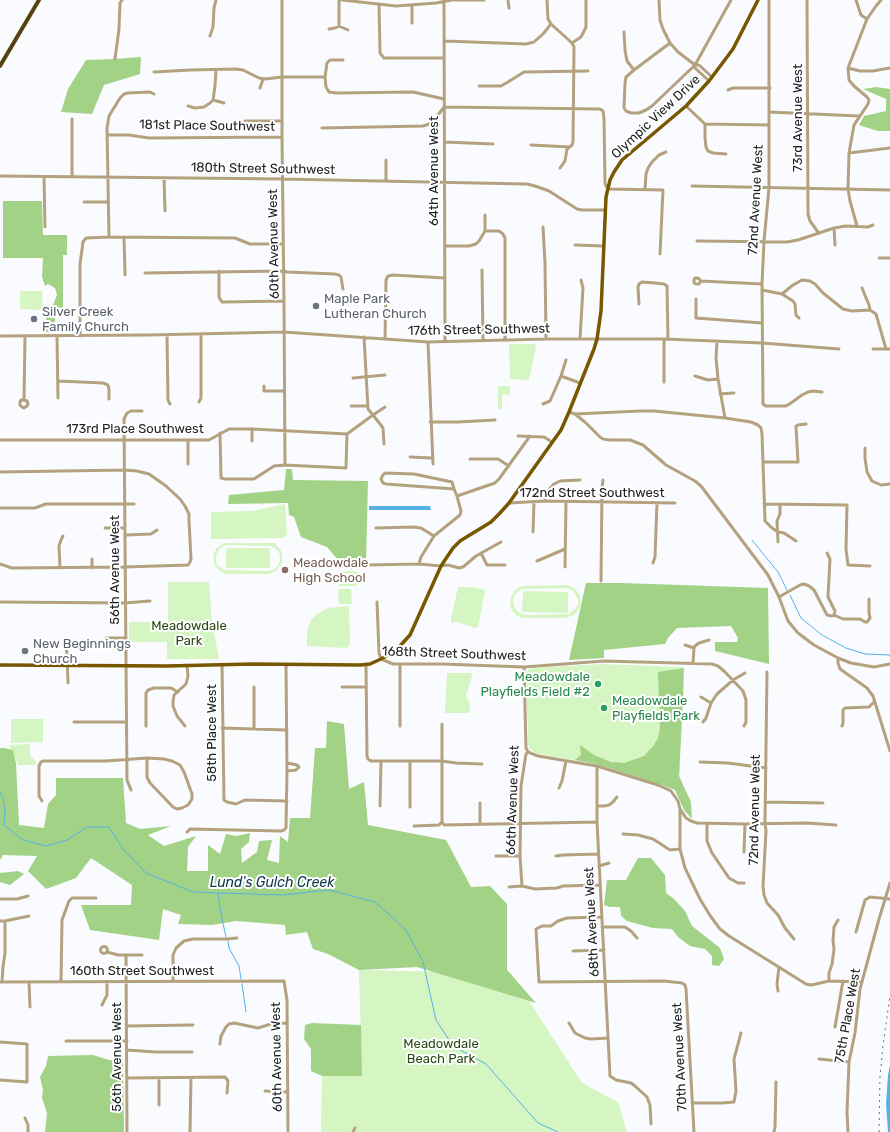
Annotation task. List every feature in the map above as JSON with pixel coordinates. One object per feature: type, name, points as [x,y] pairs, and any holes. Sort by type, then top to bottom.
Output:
[{"type":"highway","points":[[0,66],[39,0]]},
{"type":"main road","name":"Olympic View Drive","points":[[597,338],[601,311],[606,197],[610,180],[622,160],[686,106],[709,81],[733,49],[758,0]]},
{"type":"main road","points":[[382,659],[399,647],[410,634],[441,566],[453,548],[460,541],[491,522],[500,513],[561,430],[594,349],[597,338]]},
{"type":"main road","name":"168th Street Southwest","points":[[0,665],[366,665],[382,659]]},
{"type":"street","points":[[115,60],[120,29],[120,4],[122,0]]},
{"type":"street","points":[[210,36],[213,27],[216,0]]},
{"type":"street","name":"60th Avenue West","points":[[282,0],[285,465]]},
{"type":"street","points":[[339,0],[339,26]]},
{"type":"street","points":[[342,0],[396,6],[412,6],[444,1],[484,0]]},
{"type":"street","points":[[508,0],[509,8]]},
{"type":"street","points":[[547,0],[548,19],[551,24],[572,42],[574,47],[573,142],[567,149],[565,161],[560,168]]},
{"type":"street","points":[[572,42],[581,37],[586,28],[586,0]]},
{"type":"street","points":[[659,0],[660,20],[670,43],[678,52],[695,65],[699,65],[712,77]]},
{"type":"street","points":[[670,43],[626,77],[624,108],[626,111],[631,113],[639,113],[646,110],[695,65],[731,0]]},
{"type":"street","name":"72nd Avenue West","points":[[769,0],[769,188],[762,284],[762,400],[763,404],[766,406],[786,406],[808,392],[822,392]]},
{"type":"street","name":"73rd Avenue West","points":[[807,0],[808,214],[818,232]]},
{"type":"street","points":[[856,0],[862,15],[867,19]]},
{"type":"street","points":[[857,226],[848,189],[849,153],[854,125],[868,104],[869,100],[868,97],[849,80],[848,68],[867,19],[881,0]]},
{"type":"street","name":"64th Avenue West","points":[[444,1],[445,342]]},
{"type":"street","points":[[379,4],[380,53],[384,58],[444,58]]},
{"type":"street","points":[[412,6],[412,23]]},
{"type":"street","points":[[444,41],[526,44],[534,42],[551,24]]},
{"type":"street","points":[[328,29],[339,26],[348,30]]},
{"type":"street","points":[[624,32],[624,50],[627,61],[634,70]]},
{"type":"street","points":[[343,60],[330,60],[327,63],[325,77],[326,87],[329,92],[413,92],[444,99]]},
{"type":"street","points":[[695,65],[695,68],[709,81]]},
{"type":"street","points":[[848,68],[860,71],[873,71],[890,68]]},
{"type":"street","points":[[154,72],[240,69],[263,79],[282,77],[325,77]]},
{"type":"street","points":[[188,106],[195,108],[204,107],[213,100],[216,70]]},
{"type":"street","points":[[479,86],[501,86],[524,72],[574,70],[588,71]]},
{"type":"street","points":[[260,88],[263,79]]},
{"type":"street","points":[[728,90],[733,88],[770,88]]},
{"type":"street","points":[[109,237],[107,124],[109,116],[122,95],[128,93],[150,92],[154,94]]},
{"type":"street","points":[[213,100],[224,103]]},
{"type":"street","points":[[686,106],[705,124],[769,125]]},
{"type":"street","points":[[322,128],[423,126],[432,123],[444,107],[600,109],[603,111],[605,184],[608,189],[663,190],[660,254]]},
{"type":"street","points":[[769,112],[859,116]]},
{"type":"street","points":[[72,119],[72,177]]},
{"type":"street","points":[[245,122],[282,121]]},
{"type":"street","points":[[705,124],[706,147],[708,150],[717,154],[726,154]]},
{"type":"street","name":"181st Place Southwest","points":[[107,135],[129,135],[149,138],[282,137]]},
{"type":"street","points":[[445,142],[493,144]]},
{"type":"street","points":[[531,145],[570,147]]},
{"type":"street","points":[[849,153],[890,148]]},
{"type":"street","points":[[645,189],[648,168],[659,155],[666,152]]},
{"type":"street","points":[[386,160],[386,181]]},
{"type":"street","name":"180th Street Southwest","points":[[0,176],[283,179],[526,184],[549,191],[577,209],[605,210]]},
{"type":"street","points":[[44,177],[45,227]]},
{"type":"street","points":[[164,178],[165,211]]},
{"type":"street","points":[[692,186],[890,190]]},
{"type":"street","points":[[84,202],[108,202]]},
{"type":"street","points":[[444,246],[469,246],[476,244],[485,231],[485,215]]},
{"type":"street","points":[[697,241],[787,242],[798,240],[818,232],[834,228],[873,225]]},
{"type":"street","points":[[543,227],[546,338]]},
{"type":"street","points":[[834,228],[835,245]]},
{"type":"street","points":[[485,231],[499,231],[505,238],[505,340]]},
{"type":"street","points":[[124,237],[125,275]]},
{"type":"street","points":[[80,336],[80,262],[84,240],[86,238],[235,238],[250,244],[283,244]]},
{"type":"street","points":[[575,245],[603,246]]},
{"type":"street","points":[[879,258],[890,258]]},
{"type":"street","points":[[482,270],[483,341]]},
{"type":"street","points":[[219,271],[219,297],[221,301],[284,301]]},
{"type":"street","points":[[145,273],[284,271],[337,274],[341,279],[343,289]]},
{"type":"street","points":[[385,340],[386,280],[388,276],[445,278]]},
{"type":"street","points":[[580,338],[583,288],[581,280]]},
{"type":"street","points":[[782,294],[802,280],[810,281],[843,309],[852,311],[870,310],[876,314],[888,349],[873,349]]},
{"type":"street","points":[[701,281],[762,284]]},
{"type":"street","points":[[639,304],[638,287],[642,282],[664,284],[666,286],[668,339]]},
{"type":"street","points":[[862,288],[870,310]]},
{"type":"street","points":[[762,290],[782,294],[793,301],[795,304],[796,315],[799,318]]},
{"type":"street","points":[[696,299],[696,318],[762,323]]},
{"type":"street","name":"176th Street Southwest","points":[[0,336],[167,335],[284,332],[428,342],[546,338],[668,339],[762,343],[839,349]]},
{"type":"street","points":[[199,402],[202,398],[201,334]]},
{"type":"street","points":[[167,335],[168,400],[170,404]]},
{"type":"street","points":[[24,400],[25,336]]},
{"type":"street","points":[[57,336],[58,398]]},
{"type":"street","points":[[364,338],[367,377],[367,406],[369,411],[383,428],[384,444]]},
{"type":"street","points":[[664,339],[664,382]]},
{"type":"street","points":[[717,341],[716,358],[718,380],[725,418]]},
{"type":"street","points":[[428,342],[430,422],[433,464]]},
{"type":"street","points":[[543,404],[550,401],[566,360]]},
{"type":"street","points":[[353,378],[385,375]]},
{"type":"street","points":[[561,376],[580,383]]},
{"type":"street","points":[[695,376],[708,380],[718,380]]},
{"type":"street","points":[[58,381],[108,384],[109,399]]},
{"type":"street","points":[[264,386],[264,391],[284,391]]},
{"type":"street","points":[[720,394],[734,393]]},
{"type":"street","points":[[351,406],[367,406]]},
{"type":"street","points":[[220,433],[221,478],[224,479],[254,479],[262,476],[274,466],[285,465],[346,468],[347,434],[385,408]]},
{"type":"street","name":"56th Avenue West","points":[[131,790],[126,780],[126,535],[124,419],[127,413],[131,411],[142,411]]},
{"type":"street","points":[[575,414],[640,411],[680,413],[725,418],[751,422],[758,425],[761,428],[762,434],[765,521],[778,532],[784,533],[796,541]]},
{"type":"street","points":[[569,412],[575,414],[600,437],[610,440],[630,440],[643,445],[666,465],[695,481],[710,497],[768,575],[788,621],[798,633],[814,646],[851,663],[870,666],[890,664]]},
{"type":"street","points":[[430,422],[494,420]]},
{"type":"street","points":[[763,462],[798,462],[796,426],[806,424]]},
{"type":"street","name":"173rd Place Southwest","points":[[0,440],[209,440],[229,429],[347,434]]},
{"type":"street","points":[[252,429],[252,441]]},
{"type":"street","points":[[518,436],[544,437],[552,442]]},
{"type":"street","points":[[457,496],[495,483],[530,436]]},
{"type":"street","points":[[188,440],[188,464]]},
{"type":"street","points":[[865,448],[867,472],[872,481],[881,485],[890,484]]},
{"type":"street","points":[[410,457],[432,458]]},
{"type":"street","points":[[470,459],[498,459],[509,466]]},
{"type":"street","points":[[0,472],[125,470],[144,472],[166,486],[186,506],[189,514],[191,559],[188,565],[125,568],[12,568],[0,564]]},
{"type":"street","points":[[419,564],[421,557],[434,536],[460,515],[457,496],[452,482],[414,474],[385,472],[381,479],[383,483],[386,484],[454,488]]},
{"type":"street","points":[[545,501],[546,493],[554,484],[580,480]]},
{"type":"street","points":[[601,581],[603,480]]},
{"type":"street","name":"172nd Street Southwest","points":[[509,502],[545,501],[675,503]]},
{"type":"street","points":[[533,532],[534,502]]},
{"type":"street","points":[[564,567],[566,502]]},
{"type":"street","points":[[653,563],[655,558],[657,503]]},
{"type":"street","points":[[0,508],[35,508],[46,504],[134,504]]},
{"type":"street","points":[[764,504],[847,505],[846,548],[848,565],[870,566]]},
{"type":"street","points":[[778,542],[777,520],[780,514],[780,504]]},
{"type":"street","points":[[376,528],[413,527],[420,528],[434,536]]},
{"type":"street","points":[[105,528],[125,528]]},
{"type":"street","points":[[126,535],[151,534],[157,530]]},
{"type":"street","points":[[60,568],[59,546],[63,536]]},
{"type":"street","points":[[366,565],[419,564],[441,566],[448,565],[459,568],[464,567],[476,556],[501,542]]},
{"type":"street","points":[[537,561],[565,549]]},
{"type":"street","points":[[481,553],[487,565],[505,565]]},
{"type":"street","points":[[827,553],[830,559],[828,597],[835,611],[834,615]]},
{"type":"street","points":[[92,560],[92,568]]},
{"type":"street","points":[[779,598],[804,584],[814,590],[827,615],[834,615],[843,619],[860,619],[865,622],[867,622],[870,618],[869,599]]},
{"type":"street","points":[[0,602],[150,602]]},
{"type":"street","points":[[377,602],[379,653],[382,659]]},
{"type":"street","points":[[106,638],[126,638]]},
{"type":"street","points":[[66,639],[65,644],[68,665],[68,683]]},
{"type":"street","points":[[693,664],[694,648],[699,643],[709,640]]},
{"type":"street","points":[[684,645],[694,648]]},
{"type":"street","points":[[838,658],[840,669],[867,688],[873,696],[890,751]]},
{"type":"street","name":"168th Street Southwest","points":[[382,659],[393,664],[524,667],[604,661],[712,664],[718,666],[743,690],[746,700],[746,722],[744,726]]},
{"type":"street","points":[[187,832],[190,829],[284,830],[286,828],[286,664]]},
{"type":"street","points":[[400,664],[400,726]]},
{"type":"street","name":"58th Place West","points":[[222,665],[224,800],[236,804],[245,800],[287,801]]},
{"type":"street","points":[[366,665],[366,756],[368,759],[371,761],[442,761],[482,764]]},
{"type":"street","points":[[184,726],[177,716],[173,706],[174,695],[186,684],[188,666]]},
{"type":"street","name":"66th Avenue West","points":[[522,886],[520,823],[522,786],[526,754],[528,752],[526,748],[524,667]]},
{"type":"street","name":"72nd Avenue West","points":[[767,672],[765,837],[762,880],[764,895],[767,903],[778,915],[785,928],[794,938]]},
{"type":"street","points":[[703,722],[706,718],[711,703],[717,694],[733,680],[745,673]]},
{"type":"street","points":[[254,687],[254,729]]},
{"type":"street","points":[[342,687],[366,687]]},
{"type":"street","points":[[146,726],[146,693],[148,690],[154,688],[166,688],[174,689],[178,692]]},
{"type":"street","points":[[700,697],[711,703]]},
{"type":"street","points":[[842,726],[843,710],[845,708],[866,708],[874,702]]},
{"type":"street","points":[[74,722],[126,722]]},
{"type":"street","points":[[442,724],[442,822]]},
{"type":"street","points":[[222,728],[287,730]]},
{"type":"street","points":[[528,752],[538,756],[597,766],[665,788],[671,791],[675,796],[680,809],[686,818],[691,821],[707,824],[807,823],[836,825]]},
{"type":"street","points":[[42,801],[40,796],[39,766],[43,761],[106,761],[147,758],[164,759],[180,765],[192,794],[192,799],[188,805],[177,809],[173,807],[150,783],[147,777],[147,758]]},
{"type":"street","points":[[380,806],[381,761]]},
{"type":"street","points":[[410,761],[410,807]]},
{"type":"street","points":[[559,788],[566,761]]},
{"type":"street","points":[[700,762],[728,763],[766,768]]},
{"type":"street","points":[[287,763],[297,764],[299,767],[296,770],[287,771]]},
{"type":"street","name":"68th Avenue West","points":[[597,766],[598,854],[610,1076],[616,1080],[631,1083],[647,1097],[650,1105],[651,1124]]},
{"type":"street","points":[[597,806],[609,805],[617,797]]},
{"type":"street","points":[[765,802],[823,803]]},
{"type":"street","points":[[480,803],[480,824]]},
{"type":"street","points":[[680,809],[680,849],[686,868],[700,899],[720,929],[806,984],[810,985],[829,981],[862,982]]},
{"type":"street","points":[[442,822],[444,825],[597,822]]},
{"type":"street","points":[[414,826],[439,825],[442,822]]},
{"type":"street","points":[[707,824],[707,841],[712,854],[729,878],[738,883],[744,884]]},
{"type":"street","points":[[744,852],[745,824]]},
{"type":"street","points":[[623,834],[638,835],[653,839],[670,850],[680,849]]},
{"type":"street","points":[[556,856],[598,854]]},
{"type":"street","points":[[496,856],[520,856]]},
{"type":"street","points":[[599,866],[609,864]]},
{"type":"street","name":"75th Place West","points":[[848,1132],[847,1112],[849,1062],[862,982],[890,882]]},
{"type":"street","points":[[509,887],[522,886],[535,889],[557,888],[563,886],[600,885]]},
{"type":"street","points":[[0,899],[18,899],[28,896]]},
{"type":"street","points":[[856,932],[866,900],[870,897],[890,899]]},
{"type":"street","points":[[61,982],[62,920],[69,900],[72,898],[96,898]]},
{"type":"street","points":[[0,921],[29,916]]},
{"type":"street","points":[[602,917],[562,919],[558,920],[551,926],[542,926],[536,929],[539,982],[605,981]]},
{"type":"street","points":[[829,981],[829,973],[834,949],[834,927],[838,920]]},
{"type":"street","points":[[1,982],[5,953],[5,921]]},
{"type":"street","points":[[602,927],[625,927],[631,931],[636,938]]},
{"type":"street","points":[[173,981],[173,955],[176,948],[184,941],[193,939],[237,938]]},
{"type":"street","points":[[573,951],[604,950]]},
{"type":"street","points":[[106,952],[113,954],[142,955]]},
{"type":"street","name":"56th Avenue West","points":[[126,955],[127,1132]]},
{"type":"street","points":[[778,991],[777,984],[779,967]]},
{"type":"street","name":"60th Avenue West","points":[[284,981],[287,1000],[288,1132]]},
{"type":"street","name":"160th Street Southwest","points":[[1,982],[284,981]]},
{"type":"street","name":"70th Avenue West","points":[[605,981],[664,981],[682,983],[685,985],[694,1132]]},
{"type":"street","points":[[835,1027],[843,981]]},
{"type":"street","points":[[30,982],[30,1007]]},
{"type":"street","points":[[102,1005],[107,995],[107,982]]},
{"type":"street","points":[[220,1044],[221,1036],[229,1024],[234,1023],[258,1028],[271,1024],[287,1023]]},
{"type":"street","points":[[569,1023],[575,1033],[585,1038],[608,1038]]},
{"type":"street","points":[[127,1026],[193,1025]]},
{"type":"street","points":[[692,1103],[734,1102],[736,1091],[734,1059],[741,1033]]},
{"type":"street","points":[[66,1041],[127,1041]]},
{"type":"street","points":[[0,1042],[28,1044],[27,1082],[0,1080]]},
{"type":"street","points":[[127,1050],[192,1052]]},
{"type":"street","points":[[819,1059],[849,1062]]},
{"type":"street","points":[[127,1078],[225,1078],[228,1081],[227,1093]]},
{"type":"street","points":[[159,1078],[159,1105]]},
{"type":"street","points":[[190,1132],[191,1078]]},
{"type":"street","points":[[774,1132],[776,1082]]},
{"type":"street","points":[[265,1091],[288,1092]]},
{"type":"street","points":[[25,1118],[28,1125],[28,1132]]},
{"type":"street","points":[[353,1132],[355,1128]]},
{"type":"green space","points":[[141,57],[140,74],[104,85],[92,114],[61,112],[68,89],[86,60]]},
{"type":"green space","points":[[876,87],[890,89],[890,131],[878,131],[859,125],[864,116],[886,111],[886,99],[863,89]]},
{"type":"green space","points":[[3,201],[42,201],[43,235],[67,235],[67,255],[63,255],[63,311],[55,311],[55,332],[46,332],[46,312],[47,310],[51,310],[57,295],[55,288],[48,284],[45,286],[42,277],[43,258],[3,258]]},
{"type":"green space","points":[[20,291],[42,291],[43,310],[20,309]]},
{"type":"green space","points":[[509,344],[535,344],[536,346],[529,380],[510,379]]},
{"type":"green space","points":[[498,386],[510,386],[510,394],[502,395],[502,409],[498,409]]},
{"type":"green space","points":[[286,469],[292,469],[293,480],[368,481],[366,564],[355,569],[345,568],[327,547],[301,537],[294,517],[289,515],[288,503],[228,504],[229,495],[284,490]]},
{"type":"green space","points":[[285,504],[287,534],[283,538],[211,539],[211,512],[252,511]]},
{"type":"green space","points":[[224,543],[276,543],[282,553],[282,563],[276,571],[269,574],[223,573],[215,566],[213,558],[217,548]],"holes":[[[227,545],[271,546],[279,552],[280,562],[275,569],[269,571],[224,570],[217,565],[216,556],[220,548]]]},
{"type":"green space","points":[[226,548],[270,548],[270,568],[226,568]]},
{"type":"green space","points":[[339,571],[357,571],[357,586],[339,586]]},
{"type":"green space","name":"Meadowdale Park","points":[[168,582],[209,582],[212,622],[219,659],[167,659],[167,642],[129,642],[129,622],[168,622]]},
{"type":"green space","points":[[586,583],[768,588],[769,664],[715,651],[715,642],[737,642],[738,638],[731,626],[677,628],[665,644],[604,650],[604,658],[569,660]]},
{"type":"green space","points":[[524,586],[570,586],[578,592],[581,604],[576,613],[572,616],[564,618],[523,618],[516,615],[511,609],[510,604],[511,597],[515,590]],"holes":[[[567,588],[573,591],[578,599],[578,604],[569,614],[524,615],[518,612],[514,606],[513,599],[522,589]]]},
{"type":"green space","points":[[458,587],[470,587],[483,589],[485,591],[478,627],[475,628],[456,622],[451,623]]},
{"type":"green space","points":[[338,589],[351,589],[352,604],[339,604]]},
{"type":"green space","points":[[523,591],[568,592],[568,613],[522,612]]},
{"type":"green space","points":[[349,606],[350,645],[347,648],[307,646],[308,627],[312,619],[317,614],[328,608]]},
{"type":"green space","name":"Meadowdale Playfields Park","points":[[602,664],[683,667],[679,789],[597,764],[539,754],[529,748],[526,673],[528,670],[532,668]]},
{"type":"green space","points":[[684,668],[679,776],[691,802],[692,819],[684,810],[675,790],[596,764],[575,760],[581,755],[580,745],[594,755],[611,762],[624,763],[644,756],[658,738],[660,728],[658,672]]},
{"type":"green space","points":[[447,673],[473,673],[466,696],[470,704],[469,713],[445,713]]},
{"type":"green space","points":[[11,719],[43,719],[43,742],[11,743]]},
{"type":"green space","points":[[327,721],[344,724],[349,789],[364,782],[368,825],[446,840],[471,887],[490,886],[507,904],[507,970],[536,1003],[417,967],[359,970],[328,954],[313,949],[307,932],[286,935],[285,925],[236,921],[212,925],[178,924],[181,915],[163,909],[159,940],[90,930],[81,905],[131,905],[132,885],[91,858],[76,878],[46,889],[28,871],[37,856],[3,855],[0,860],[0,748],[4,748],[13,750],[16,764],[19,825],[44,828],[48,804],[56,795],[56,778],[123,778],[126,823],[140,829],[171,826],[148,835],[164,846],[196,836],[188,847],[187,871],[208,871],[208,845],[220,854],[226,834],[236,836],[250,833],[249,842],[241,849],[242,863],[257,852],[259,841],[272,840],[267,860],[279,863],[280,836],[288,842],[290,818],[310,818],[315,748],[326,748]]},
{"type":"green space","points":[[30,744],[30,756],[36,761],[36,765],[18,765],[9,745]]},
{"type":"green space","points":[[638,858],[651,858],[665,875],[666,893],[685,911],[692,926],[720,948],[724,959],[719,966],[712,965],[712,956],[705,949],[690,946],[678,937],[672,929],[653,928],[627,921],[621,916],[620,907],[610,907],[604,905],[607,880],[626,880]]},
{"type":"green space","points":[[18,871],[24,874],[10,885],[0,882],[0,872]]},
{"type":"green space","name":"Meadowdale Beach Park","points":[[359,970],[511,973],[582,1083],[618,1102],[627,1132],[321,1132],[322,1076],[362,1076]]},
{"type":"green space","points":[[312,1023],[361,1025],[362,1076],[322,1076],[311,1071],[311,1049],[304,1039],[305,1025]]},
{"type":"green space","points":[[93,1055],[109,1060],[123,1062],[124,1132],[45,1132],[47,1113],[42,1098],[43,1090],[40,1077],[46,1066],[48,1056]]},
{"type":"water","points":[[369,506],[430,506],[431,510],[369,510]]},
{"type":"water","points":[[890,1065],[890,1132],[888,1132],[886,1104]]},
{"type":"waterway","points":[[752,540],[778,572],[787,590]]},
{"type":"waterway","points":[[790,595],[801,618],[822,635],[846,648],[865,654],[890,655]]},
{"type":"waterway","name":"Lund's Gulch Creek","points":[[0,792],[5,811],[4,825],[23,840],[46,846],[67,840],[87,827],[109,827],[123,849],[146,873],[193,892],[282,895],[329,890],[375,902],[406,930],[423,962],[436,1020],[453,1046],[486,1064],[538,1123],[558,1132]]},
{"type":"waterway","points":[[218,893],[226,937]]},
{"type":"waterway","points":[[228,941],[229,948],[239,966],[241,979]]},
{"type":"waterway","points":[[242,984],[246,1012]]},
{"type":"railway","points":[[879,1132],[880,1077],[890,996]]},
{"type":"place","name":"Maple Park Lutheran Church","points":[[316,306]]},
{"type":"place","name":"Silver Creek Family Church","points":[[34,319]]},
{"type":"place","name":"Meadowdale High School","points":[[285,570]]},
{"type":"place","name":"New Beginnings Church","points":[[25,651]]},
{"type":"place","name":"Meadowdale Playfields Field #2","points":[[598,684]]},
{"type":"place","name":"Meadowdale Playfields Park","points":[[604,708]]}]
